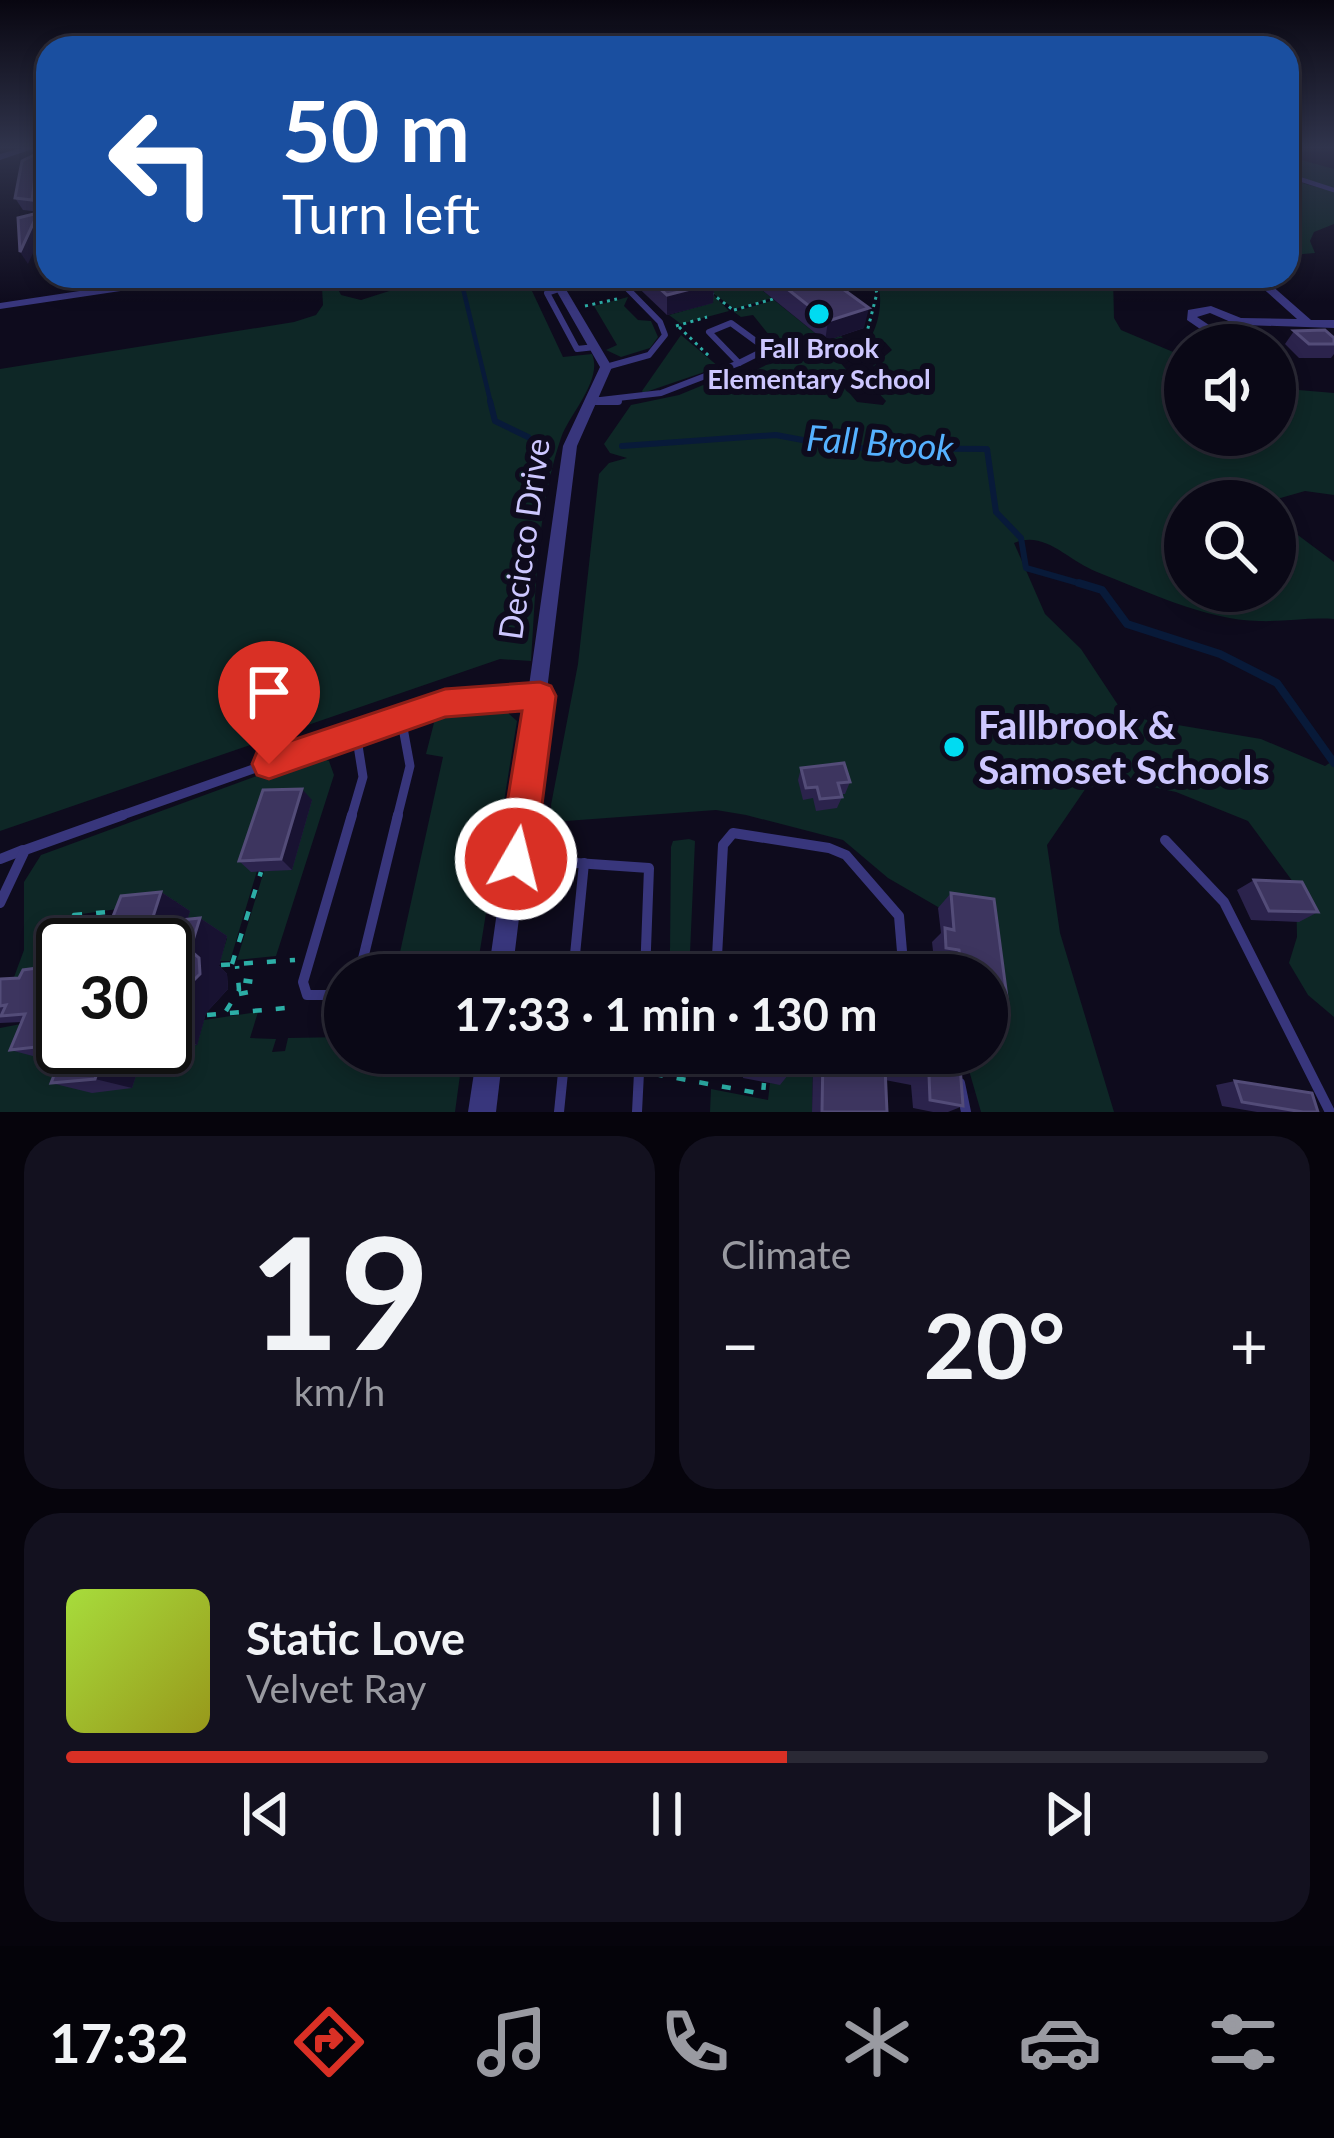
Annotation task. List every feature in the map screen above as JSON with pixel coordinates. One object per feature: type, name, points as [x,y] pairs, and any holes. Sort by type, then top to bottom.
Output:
[{"type":"street","points":[[0,306],[121,288]]},
{"type":"street","points":[[562,288],[606,367]]},
{"type":"street","points":[[1268,288],[1309,323]]},
{"type":"street","points":[[1239,321],[1334,324]]},
{"type":"street","name":"Decicco Drive","points":[[503,954],[570,446],[606,367]]},
{"type":"street","points":[[482,1112],[487,1074]]},
{"type":"lane","points":[[606,367],[649,355],[665,334],[627,288]]},
{"type":"lane","points":[[740,364],[710,330],[738,324],[761,345],[761,352]]},
{"type":"lane","points":[[761,352],[777,359],[861,344],[874,358]]},
{"type":"lane","points":[[590,401],[645,398],[727,370],[761,352]]},
{"type":"lane","points":[[0,859],[400,717],[464,699],[540,696]]},
{"type":"lane","points":[[364,954],[410,766],[400,717]]},
{"type":"lane","points":[[324,993],[305,993],[303,982],[363,777],[356,733]]},
{"type":"lane","points":[[718,954],[723,845],[733,833],[829,848],[846,855],[899,916],[902,954]]},
{"type":"lane","points":[[1165,840],[1224,902],[1330,1112]]},
{"type":"lane","points":[[0,903],[25,850]]},
{"type":"lane","points":[[516,859],[649,868],[646,954]]},
{"type":"lane","points":[[575,954],[584,862]]},
{"type":"lane","points":[[559,1112],[563,1074]]},
{"type":"lane","points":[[637,1112],[639,1074]]},
{"type":"lane","points":[[957,1074],[966,1112]]},
{"type":"path","points":[[861,344],[873,322],[875,288]]},
{"type":"path","points":[[703,294],[716,295],[733,310]]},
{"type":"path","points":[[583,306],[619,298]]},
{"type":"path","points":[[678,326],[727,370]]},
{"type":"path","points":[[676,334],[685,332]]},
{"type":"path","points":[[224,1012],[241,980],[234,964],[261,872]]},
{"type":"path","points":[[73,918],[132,909]]},
{"type":"path","points":[[219,965],[309,960]]},
{"type":"path","points":[[237,994],[249,992],[254,984],[241,980]]},
{"type":"path","points":[[205,1015],[286,1009],[305,993]]},
{"type":"path","points":[[655,1074],[763,1094],[764,1082]]},
{"type":"green space","points":[[1299,198],[1334,198],[1334,224],[1314,232],[1310,241],[1315,253],[1299,254]]},
{"type":"green space","points":[[322,288],[338,288],[341,295],[361,300],[399,288],[545,288],[532,291],[563,357],[592,354],[593,375],[561,438],[547,492],[531,661],[500,659],[0,831],[0,369],[294,322],[316,315],[323,305]]},
{"type":"green space","points":[[759,288],[772,298],[735,309],[711,292],[729,311],[681,324],[669,315],[712,303],[700,291]]},
{"type":"green space","points":[[878,288],[1113,288],[1114,318],[1121,330],[1164,348],[1164,456],[1296,456],[1296,390],[1334,393],[1334,495],[1296,494],[1296,480],[1164,480],[1164,598],[1097,572],[1036,540],[1014,543],[1045,614],[1081,649],[1120,708],[1142,719],[1261,739],[1325,766],[1334,760],[1334,1017],[1308,995],[1289,963],[1297,937],[1296,886],[1248,821],[1176,792],[1129,782],[1086,788],[1047,845],[1060,933],[1114,1112],[981,1112],[970,1074],[1008,1074],[1008,954],[984,954],[979,914],[938,907],[888,878],[843,840],[716,810],[552,822],[551,805],[578,664],[599,474],[609,463],[627,458],[610,453],[604,444],[631,405],[679,395],[725,376],[738,380],[766,365],[839,348],[833,354],[855,380],[845,388],[857,402],[883,405],[886,401],[874,388],[901,378],[873,366],[892,350],[885,342],[869,340],[880,308]]},
{"type":"green space","points":[[628,297],[624,306],[638,320],[651,321],[658,337],[650,348],[621,357],[606,350],[617,345],[594,306]]},
{"type":"green space","points":[[774,300],[825,341],[841,336],[846,342],[773,356],[769,335],[753,315],[741,317],[734,312]]},
{"type":"green space","points":[[681,335],[719,367],[643,393],[642,391]]},
{"type":"green space","points":[[1296,534],[1334,562],[1334,619],[1259,621],[1205,612],[1296,612]]},
{"type":"green space","points":[[469,710],[508,713],[517,721],[479,954],[400,954],[443,757],[426,754],[435,719]]},
{"type":"green space","points":[[314,755],[329,761],[334,775],[276,956],[237,960],[264,871],[292,869],[311,800],[252,870],[257,871],[230,961],[220,961],[227,938],[192,940],[192,918],[178,918],[176,901],[66,918],[36,918],[36,987],[32,996],[10,988],[24,950],[24,882],[41,855]]},
{"type":"green space","points":[[673,841],[695,841],[688,954],[670,951]]},
{"type":"green space","points":[[258,1012],[250,1038],[276,1039],[272,1052],[285,1051],[288,1038],[324,1037],[324,1074],[460,1074],[455,1112],[0,1112],[0,1028],[36,1021],[36,1074],[192,1074],[192,1046],[197,1045],[204,1020]]},
{"type":"green space","points":[[778,1074],[813,1074],[812,1112],[710,1112],[711,1089],[768,1100],[770,1083],[779,1084]]},
{"type":"building","points":[[36,214],[20,252],[18,218]]},
{"type":"building","points":[[659,288],[694,288],[667,295]]},
{"type":"building","points":[[786,288],[842,288],[869,308],[828,321]]},
{"type":"building","points":[[1325,330],[1334,344],[1309,344],[1296,331]]},
{"type":"building","points":[[844,763],[850,782],[838,783],[842,797],[820,799],[817,787],[806,788],[801,768]]},
{"type":"building","points":[[302,789],[281,859],[239,861],[263,790]]},
{"type":"building","points":[[1254,880],[1302,882],[1318,912],[1269,911]]},
{"type":"building","points":[[161,892],[153,918],[112,918],[121,896]]},
{"type":"building","points":[[951,893],[994,899],[1001,954],[959,954],[946,948],[945,928],[954,930]]},
{"type":"building","points":[[200,918],[192,944],[192,919]]},
{"type":"building","points":[[192,952],[199,958],[200,974],[192,982]]},
{"type":"building","points":[[36,968],[36,1047],[10,1050],[25,1014],[1,1016],[6,1005],[0,1006],[0,979],[19,978],[23,970]]},
{"type":"building","points":[[54,1074],[97,1074],[95,1079],[51,1083]]},
{"type":"building","points":[[823,1074],[885,1074],[887,1112],[822,1112]]},
{"type":"building","points":[[924,1074],[961,1074],[963,1106],[930,1100],[929,1075]]},
{"type":"building","points":[[1235,1081],[1312,1093],[1318,1112],[1242,1102]]},
{"type":"waterway","name":"Fall Brook","points":[[463,288],[491,404]]},
{"type":"waterway","name":"Fall Brook","points":[[490,401],[495,421],[528,437]]},
{"type":"waterway","name":"Fall Brook","points":[[622,446],[776,435],[845,448],[987,449],[996,512],[1021,538],[1026,568],[1087,585]]},
{"type":"waterway","name":"Fall Brook","points":[[1079,583],[1087,585]]},
{"type":"waterway","name":"Fall Brook","points":[[1087,585],[1102,590],[1127,624],[1220,654],[1277,683],[1334,763]]},
{"type":"place","name":"Fall Brook Elementary School","points":[[819,314]]},
{"type":"place","name":"Fallbrook & Samoset Schools","points":[[954,747]]},
{"type":"route","points":[[269,764],[445,703],[540,696],[516,859]]}]
